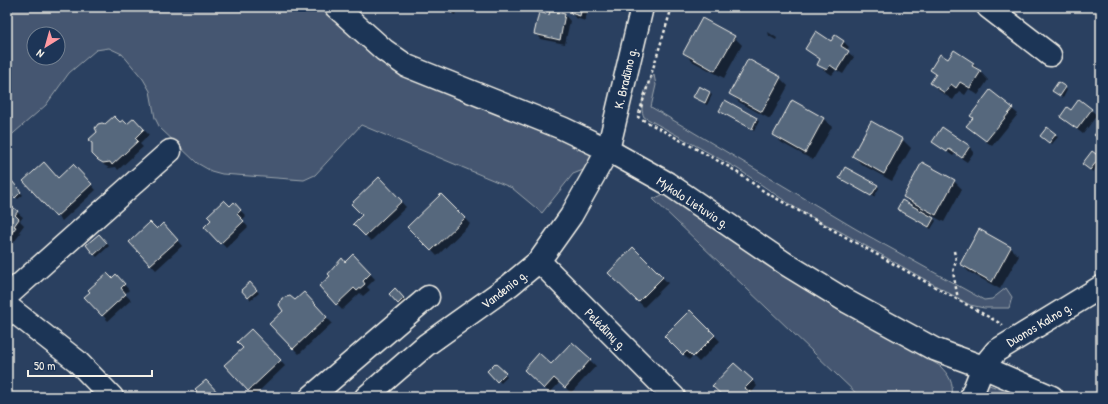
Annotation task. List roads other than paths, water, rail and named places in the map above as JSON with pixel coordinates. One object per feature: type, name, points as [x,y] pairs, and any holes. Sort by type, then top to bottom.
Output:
[{"type":"street","name":"Mykolo Lietuvio g.","points":[[336,7],[384,50],[407,66],[562,128],[608,150],[667,183],[786,264],[848,302],[934,349],[1052,397]]},
{"type":"street","name":"K. Bradūno g.","points":[[608,150],[642,7]]},
{"type":"street","points":[[988,7],[1050,55]]},
{"type":"street","name":"Vandenio g.","points":[[370,396],[426,345],[504,289],[539,261],[571,216],[608,150]]},
{"type":"street","points":[[7,296],[170,151]]},
{"type":"street","name":"Pelėdūnų g.","points":[[539,261],[674,397]]},
{"type":"street","name":"Duonos Kalno g.","points":[[971,397],[983,368],[996,351],[1101,287]]},
{"type":"street","points":[[312,397],[428,297]]},
{"type":"street","points":[[7,306],[77,361],[112,397]]}]
